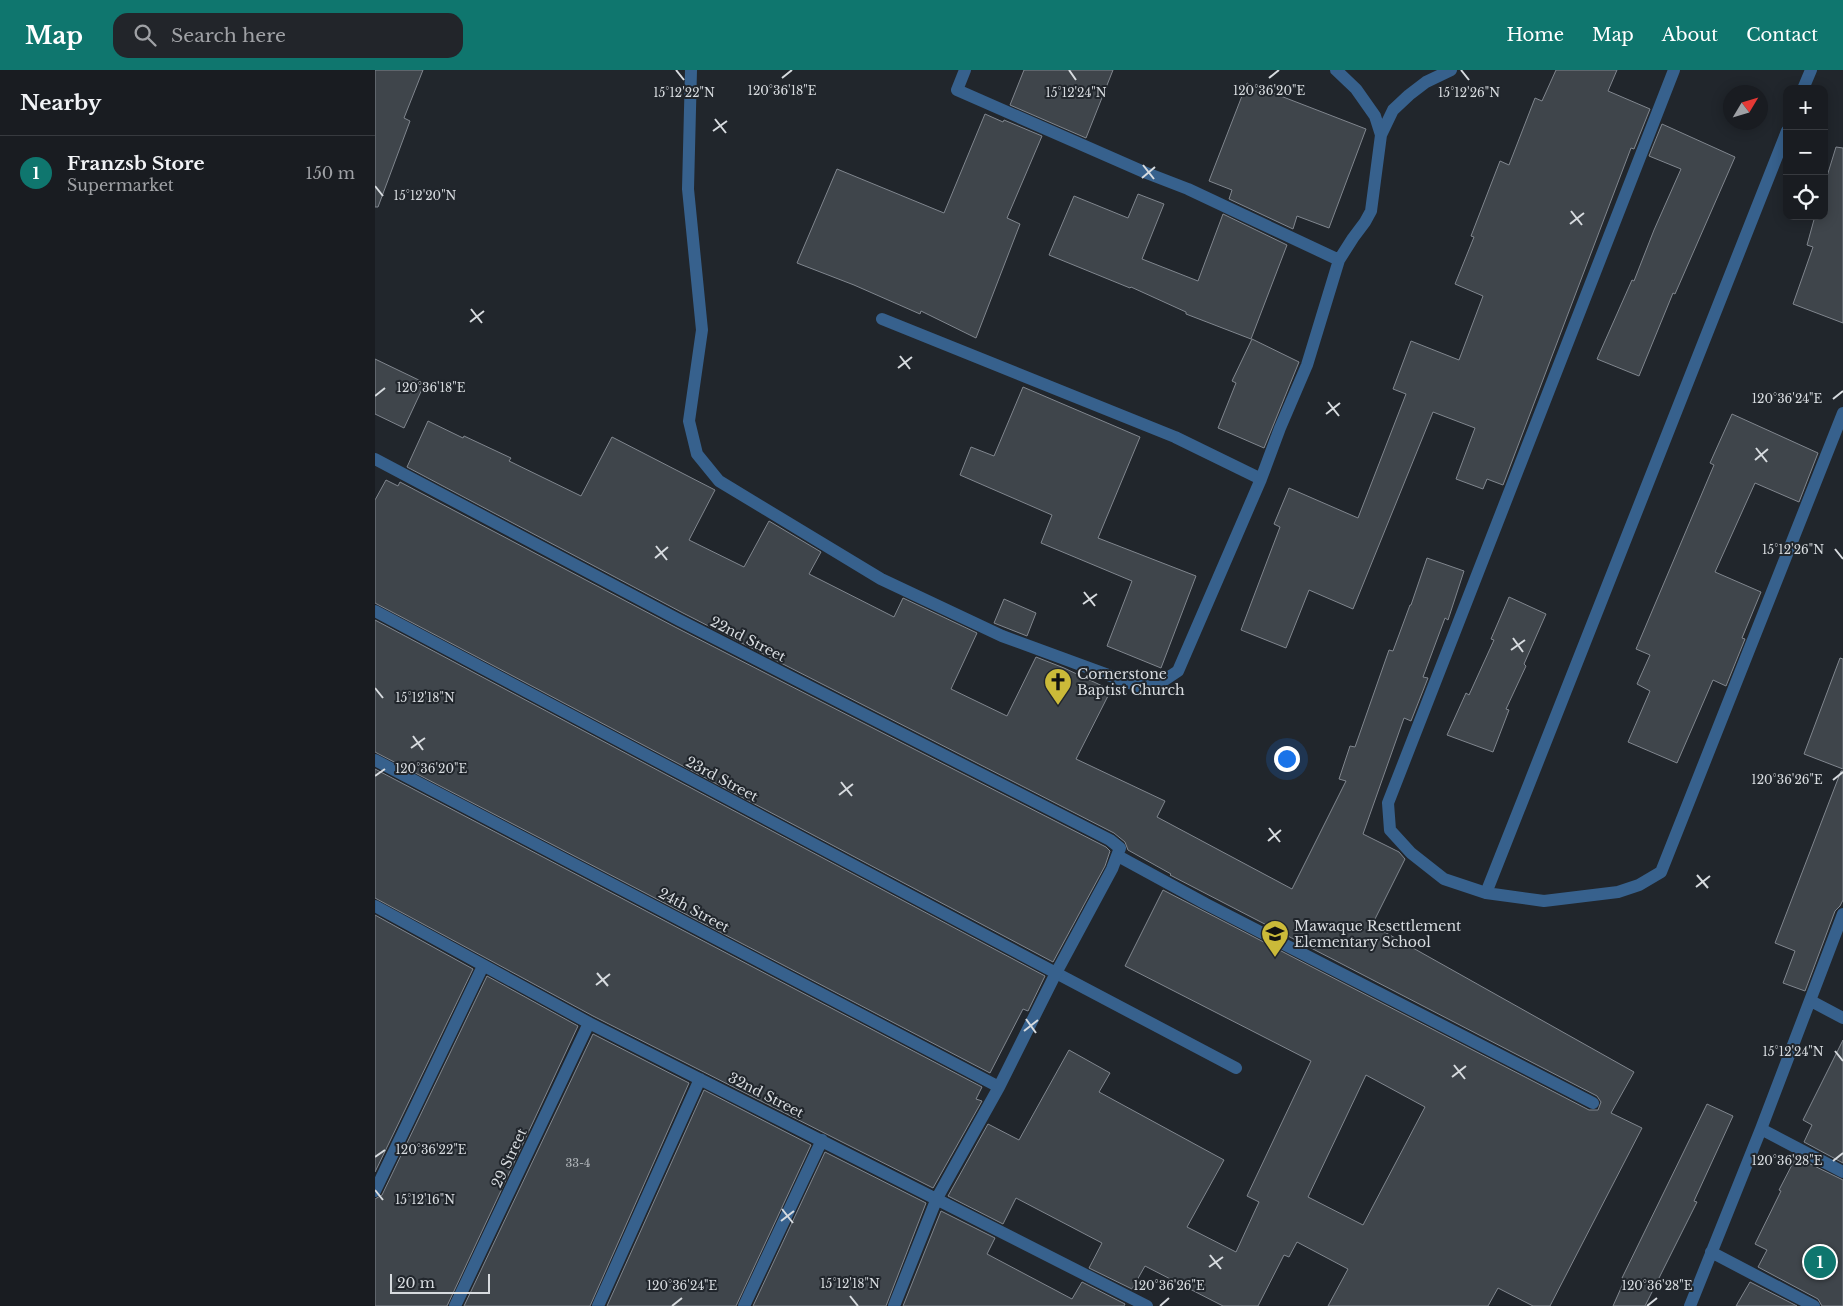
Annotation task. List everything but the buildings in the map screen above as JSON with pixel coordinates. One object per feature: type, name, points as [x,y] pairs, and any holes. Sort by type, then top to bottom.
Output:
[{"type":"street","points":[[691,70],[688,189],[702,330],[689,421],[697,454],[719,480],[881,579],[1002,636],[1138,686],[1163,681],[1178,671],[1261,479],[1307,365],[1339,260],[1371,211],[1381,134],[1393,110],[1426,82],[1451,70]]},
{"type":"street","points":[[965,70],[957,90],[1145,172],[1188,188],[1339,260]]},
{"type":"street","points":[[1336,70],[1356,89],[1375,116],[1381,134]]},
{"type":"street","points":[[1674,70],[1388,803],[1390,830],[1411,853],[1444,879],[1486,893],[1544,901],[1618,892],[1639,885],[1661,872],[1843,413]]},
{"type":"street","points":[[1805,85],[1811,70]]},
{"type":"street","points":[[1486,893],[1783,141]]},
{"type":"street","points":[[883,319],[1175,436],[1261,479]]},
{"type":"street","name":"22nd Street","points":[[375,459],[679,620],[1110,840],[1120,848],[1118,856]]},
{"type":"street","name":"23rd Street","points":[[375,611],[1236,1068]]},
{"type":"street","name":"24th Street","points":[[375,760],[999,1087]]},
{"type":"street","points":[[894,1306],[937,1198],[999,1087],[1056,973],[1118,856],[1207,904],[1593,1103]]},
{"type":"street","name":"32nd Street","points":[[375,906],[589,1023],[1147,1306]]},
{"type":"street","points":[[1690,1306],[1811,1001],[1843,914]]},
{"type":"street","points":[[375,1191],[483,966]]},
{"type":"street","points":[[1811,1001],[1843,1018]]},
{"type":"street","name":"29 Street","points":[[455,1306],[589,1023]]},
{"type":"street","points":[[598,1306],[700,1079]]},
{"type":"street","points":[[1761,1128],[1843,1172]]},
{"type":"street","points":[[744,1306],[822,1140]]},
{"type":"street","points":[[1711,1252],[1814,1306]]},
{"type":"place","name":"Cornerstone Baptist Church","points":[[1058,706]]},
{"type":"place","name":"Mawaque Resettlement Elementary School","points":[[1275,958]]},
{"type":"place","name":"Franzsb Store","points":[[1820,1262]]}]
